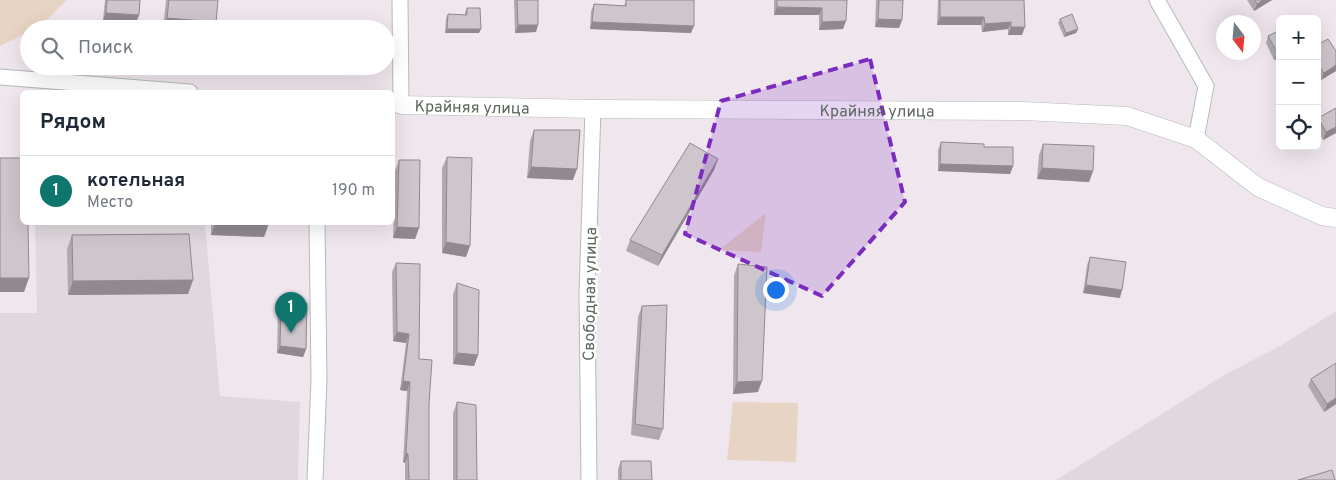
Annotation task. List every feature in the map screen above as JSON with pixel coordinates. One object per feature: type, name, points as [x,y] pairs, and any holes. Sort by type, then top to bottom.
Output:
[{"type":"street","points":[[397,105],[400,0]]},
{"type":"street","points":[[1157,0],[1206,86],[1196,139]]},
{"type":"street","points":[[0,77],[165,90]]},
{"type":"street","name":"Крайняя улица","points":[[397,105],[594,109],[1023,112],[1127,116],[1196,139],[1258,188],[1322,216],[1336,218]]},
{"type":"street","name":"Свободная улица","points":[[589,480],[587,294],[594,109]]},
{"type":"street","points":[[315,480],[318,380],[317,225]]},
{"type":"highlighted area","points":[[870,59],[905,202],[822,296],[685,234],[721,101]]},
{"type":"shaded area","points":[[0,0],[67,0],[46,20],[20,20],[20,36],[0,46]]},
{"type":"shaded area","points":[[766,213],[761,252],[719,250]]},
{"type":"shaded area","points":[[35,225],[205,225],[220,396],[300,402],[298,480],[0,480],[0,313],[37,313]]},
{"type":"shaded area","points":[[1336,311],[1336,480],[1056,480],[1224,375],[1280,346]]},
{"type":"shaded area","points":[[733,402],[798,403],[796,462],[727,460]]},
{"type":"building","points":[[107,0],[140,0],[139,15],[106,13]]},
{"type":"building","points":[[169,0],[218,0],[216,20],[167,18]]},
{"type":"building","points":[[517,0],[538,0],[538,25],[518,25]]},
{"type":"building","points":[[626,0],[694,0],[694,26],[592,22],[594,4],[626,6]]},
{"type":"building","points":[[777,0],[847,0],[846,21],[822,22],[822,8],[777,7]]},
{"type":"building","points":[[879,0],[903,0],[902,20],[878,19]]},
{"type":"building","points":[[940,0],[1024,0],[1025,27],[1011,27],[1011,22],[985,24],[984,17],[940,17]]},
{"type":"building","points":[[1255,0],[1263,0],[1257,4]]},
{"type":"building","points":[[467,8],[480,8],[481,29],[447,29],[448,14],[467,15]]},
{"type":"building","points":[[1072,14],[1078,29],[1066,33],[1060,19]]},
{"type":"building","points":[[1276,32],[1276,50],[1268,36]]},
{"type":"building","points":[[1328,39],[1336,51],[1336,65],[1324,73],[1321,69],[1321,43]]},
{"type":"building","points":[[1336,108],[1336,127],[1326,132],[1321,123],[1321,116]]},
{"type":"building","points":[[534,130],[580,130],[577,169],[531,167]]},
{"type":"building","points":[[941,142],[984,144],[984,147],[1013,147],[1013,166],[940,164]]},
{"type":"building","points":[[690,143],[718,159],[662,255],[630,240]]},
{"type":"building","points":[[1043,144],[1094,146],[1093,171],[1042,168]]},
{"type":"building","points":[[447,157],[472,158],[470,246],[446,242]]},
{"type":"building","points":[[0,158],[20,158],[20,225],[28,225],[29,278],[0,278]]},
{"type":"building","points":[[399,160],[420,160],[419,228],[397,227]]},
{"type":"building","points":[[189,234],[193,280],[73,281],[72,235]]},
{"type":"building","points":[[1090,257],[1126,262],[1122,290],[1086,285]]},
{"type":"building","points":[[396,263],[420,264],[419,359],[432,360],[429,404],[429,480],[409,480],[408,454],[406,453],[410,382],[403,381],[409,334],[397,332]]},
{"type":"building","points":[[738,264],[767,267],[762,381],[737,382]]},
{"type":"building","points":[[457,283],[479,290],[478,355],[457,353]]},
{"type":"building","points":[[307,303],[306,349],[280,346],[281,304]]},
{"type":"building","points":[[667,305],[663,429],[635,424],[642,306]]},
{"type":"building","points":[[1336,363],[1336,398],[1327,404],[1311,379]]},
{"type":"building","points":[[457,402],[476,405],[477,480],[457,480]]},
{"type":"building","points":[[621,461],[651,461],[652,480],[621,480]]},
{"type":"building","points":[[1332,470],[1335,480],[1298,480]]},
{"type":"place","name":"котельная","points":[[291,333]]}]
